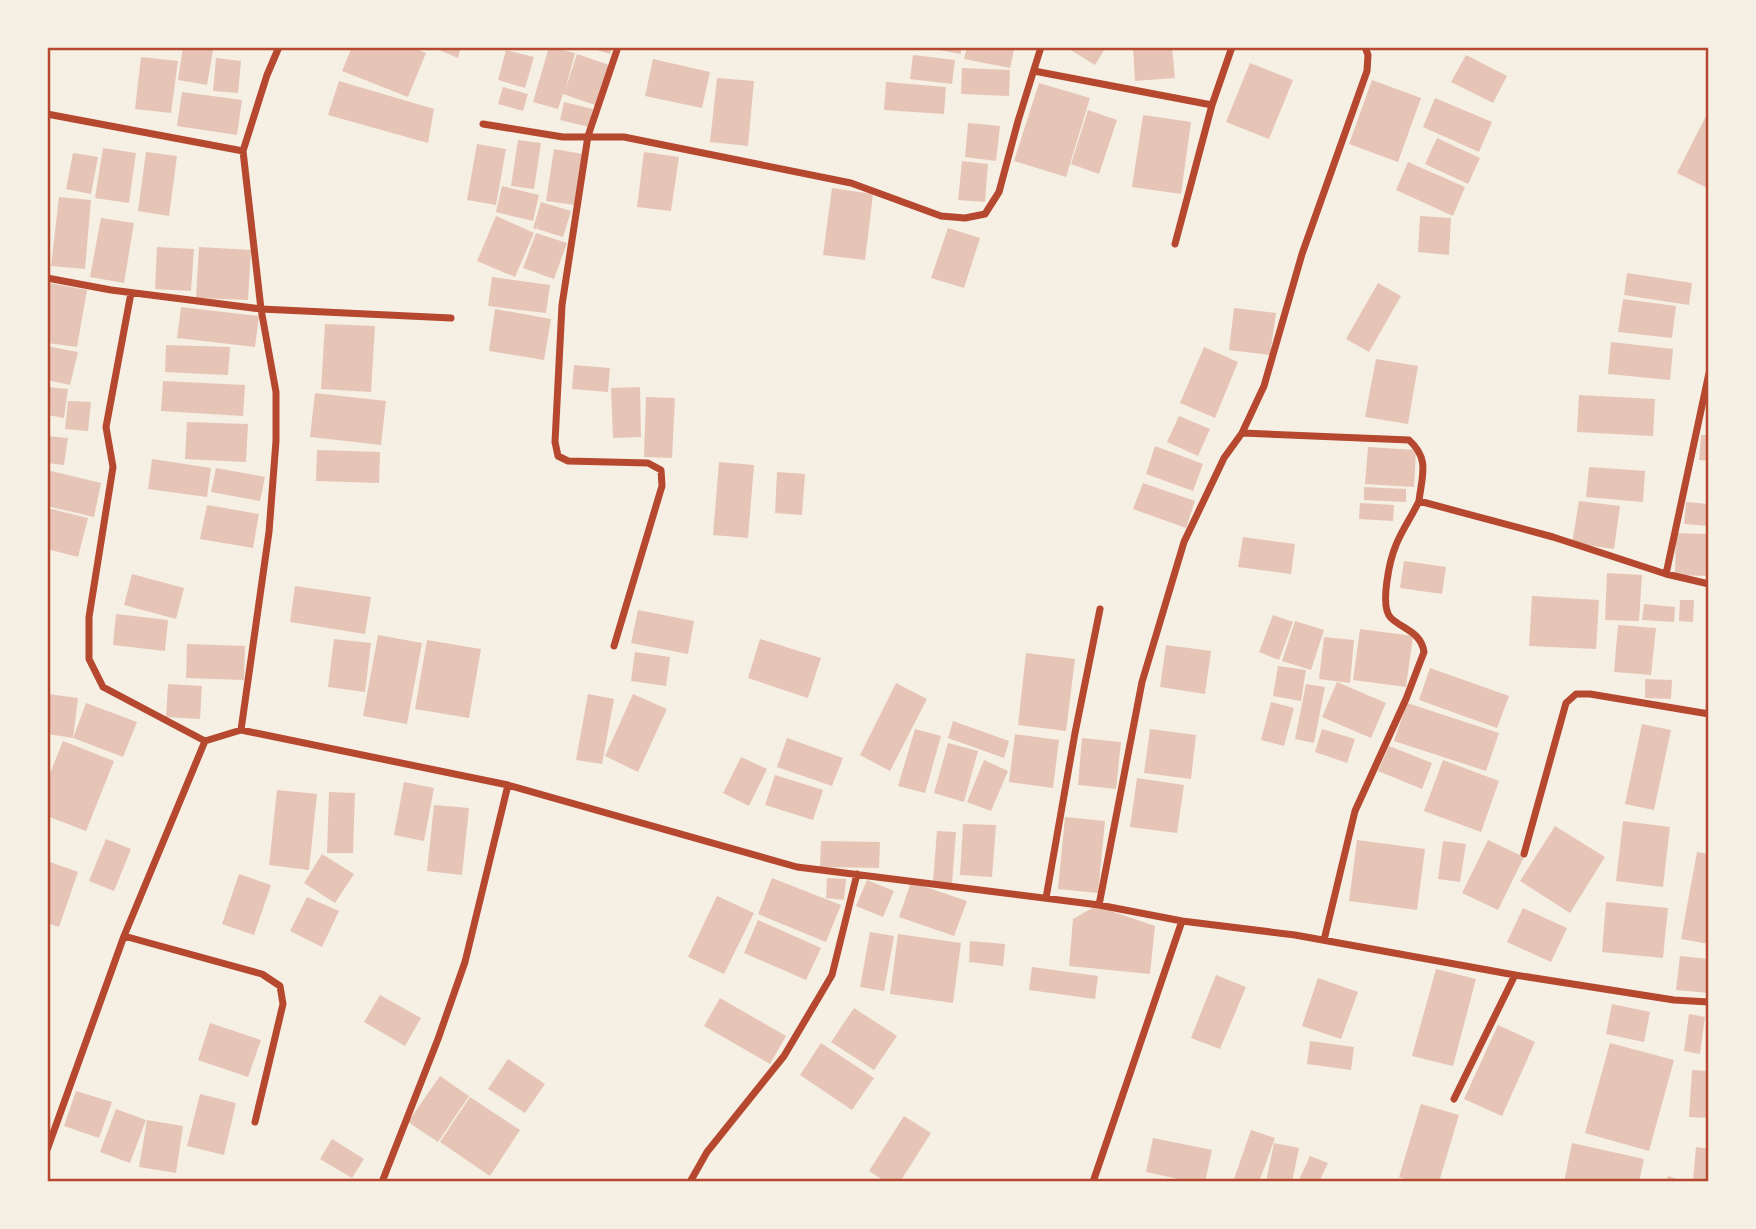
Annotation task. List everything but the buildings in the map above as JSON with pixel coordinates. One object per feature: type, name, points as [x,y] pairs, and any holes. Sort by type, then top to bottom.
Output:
[{"type":"street","points":[[241,730],[269,532],[275,464],[276,391],[261,310],[243,150],[279,47]]},
{"type":"street","points":[[614,646],[662,486],[661,470],[648,463],[568,461],[558,456],[555,442],[562,305],[588,136],[618,47]]},
{"type":"street","points":[[483,124],[563,137],[624,137],[851,183],[941,216],[965,218],[985,214],[999,192],[1041,47]]},
{"type":"street","points":[[1175,244],[1212,105],[1232,47]]},
{"type":"street","points":[[1099,905],[1142,682],[1176,567],[1184,542],[1224,458],[1242,433],[1264,386],[1302,254],[1367,71],[1368,55],[1365,47]]},
{"type":"street","points":[[1034,71],[1212,105]]},
{"type":"street","points":[[47,114],[243,150]]},
{"type":"street","points":[[47,278],[131,293],[261,310],[451,318]]},
{"type":"street","points":[[131,293],[106,427],[113,467],[89,617],[89,659],[103,687],[205,741],[241,730],[509,785],[797,867],[1099,905],[1182,921],[1324,940],[1515,975],[1674,1000],[1709,1002]]},
{"type":"street","points":[[1666,574],[1709,373]]},
{"type":"street","points":[[1242,433],[1409,440],[1421,450],[1423,461],[1419,501],[1395,546],[1385,608],[1389,617],[1417,635],[1423,644],[1424,652],[1406,699],[1355,811],[1324,940]]},
{"type":"street","points":[[1419,501],[1553,537],[1666,574],[1709,584]]},
{"type":"street","points":[[1045,898],[1100,609]]},
{"type":"street","points":[[1524,854],[1566,703],[1576,694],[1709,714]]},
{"type":"street","points":[[47,1150],[124,936],[205,741]]},
{"type":"street","points":[[382,1182],[465,962],[509,785]]},
{"type":"street","points":[[690,1182],[708,1152],[784,1056],[832,975],[857,874]]},
{"type":"street","points":[[1093,1182],[1182,921]]},
{"type":"street","points":[[124,936],[262,974],[279,986],[284,1004],[255,1122]]},
{"type":"street","points":[[1454,1099],[1515,975]]}]
